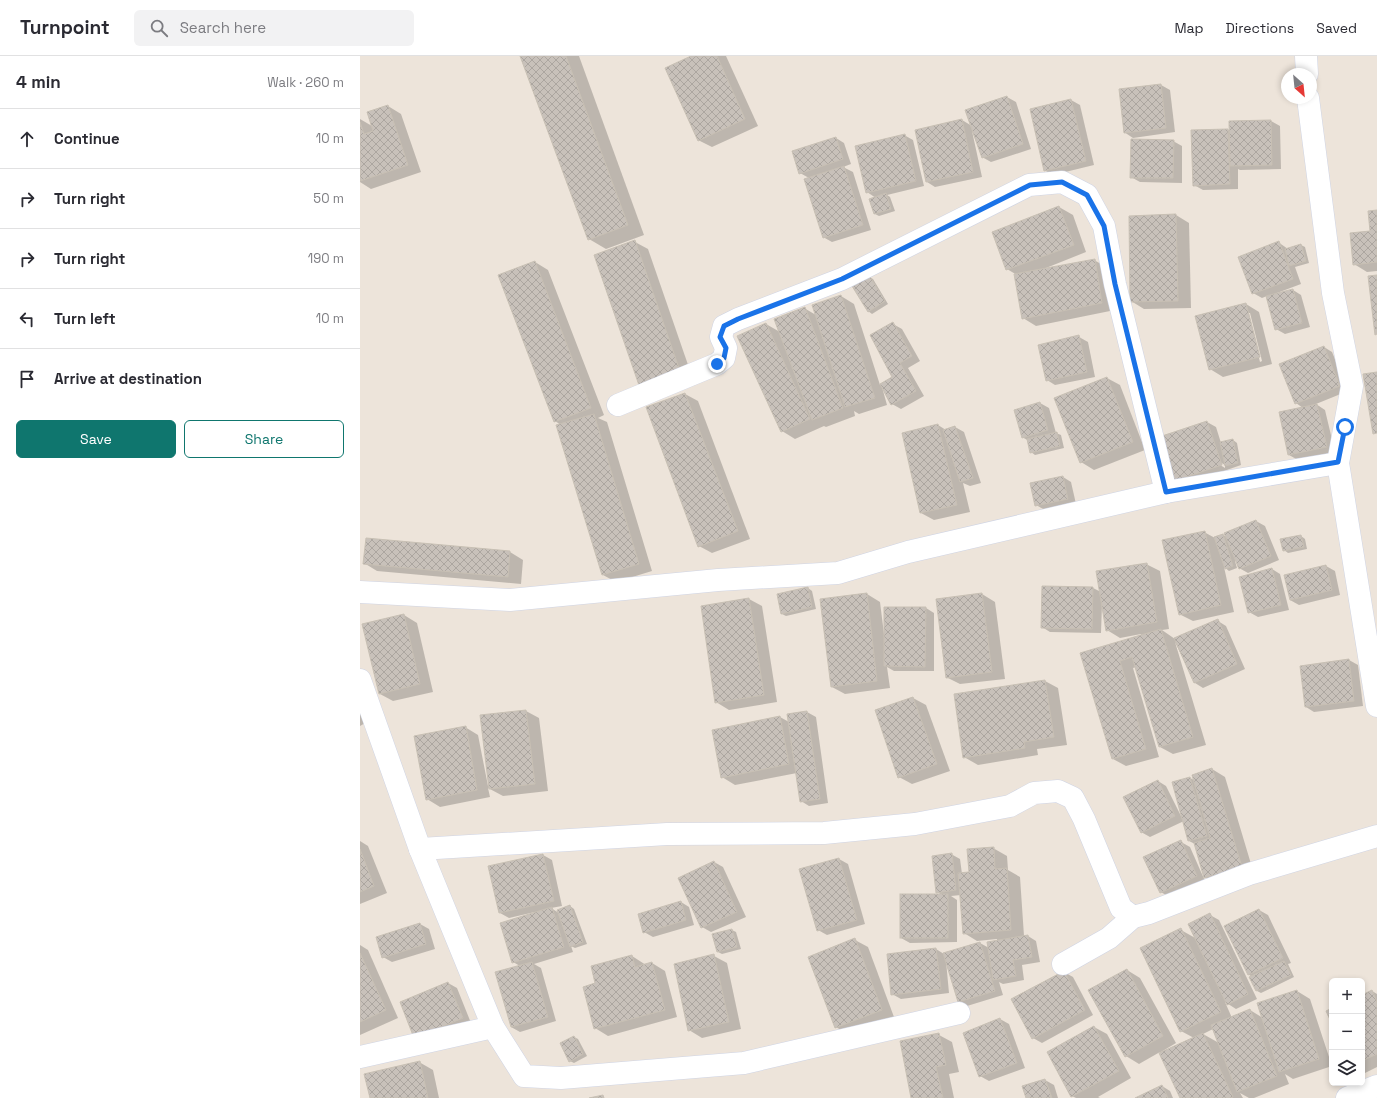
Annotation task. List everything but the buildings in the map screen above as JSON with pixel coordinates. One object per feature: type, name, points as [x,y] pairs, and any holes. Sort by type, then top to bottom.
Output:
[{"type":"street","points":[[1306,56],[1307,68]]},
{"type":"street","points":[[1309,104],[1333,293],[1352,386],[1338,462],[1377,705]]},
{"type":"street","points":[[618,405],[717,364],[724,358],[726,348],[720,337],[724,326],[738,319],[842,279],[1030,185],[1062,182],[1087,195],[1104,226],[1115,284],[1166,492]]},
{"type":"street","points":[[360,592],[510,600],[718,580],[838,573],[908,552],[1166,492],[1338,462]]},
{"type":"street","points":[[360,680],[420,848],[493,1027],[524,1076],[561,1078],[744,1062],[959,1013]]},
{"type":"street","points":[[420,848],[667,834],[824,833],[915,824],[1010,806],[1034,793],[1058,791],[1072,798],[1084,819],[1120,908],[1133,917]]},
{"type":"street","points":[[1063,964],[1109,938],[1133,917],[1149,913],[1249,874],[1377,836]]},
{"type":"street","points":[[360,1057],[493,1027]]},
{"type":"street","points":[[1347,1098],[1377,1086]]},
{"type":"route","points":[[717,364],[724,358],[726,348],[720,337],[724,326],[738,319],[842,279],[1030,185],[1062,182],[1087,195],[1104,226],[1115,284],[1166,492],[1338,462],[1345,427]]}]
